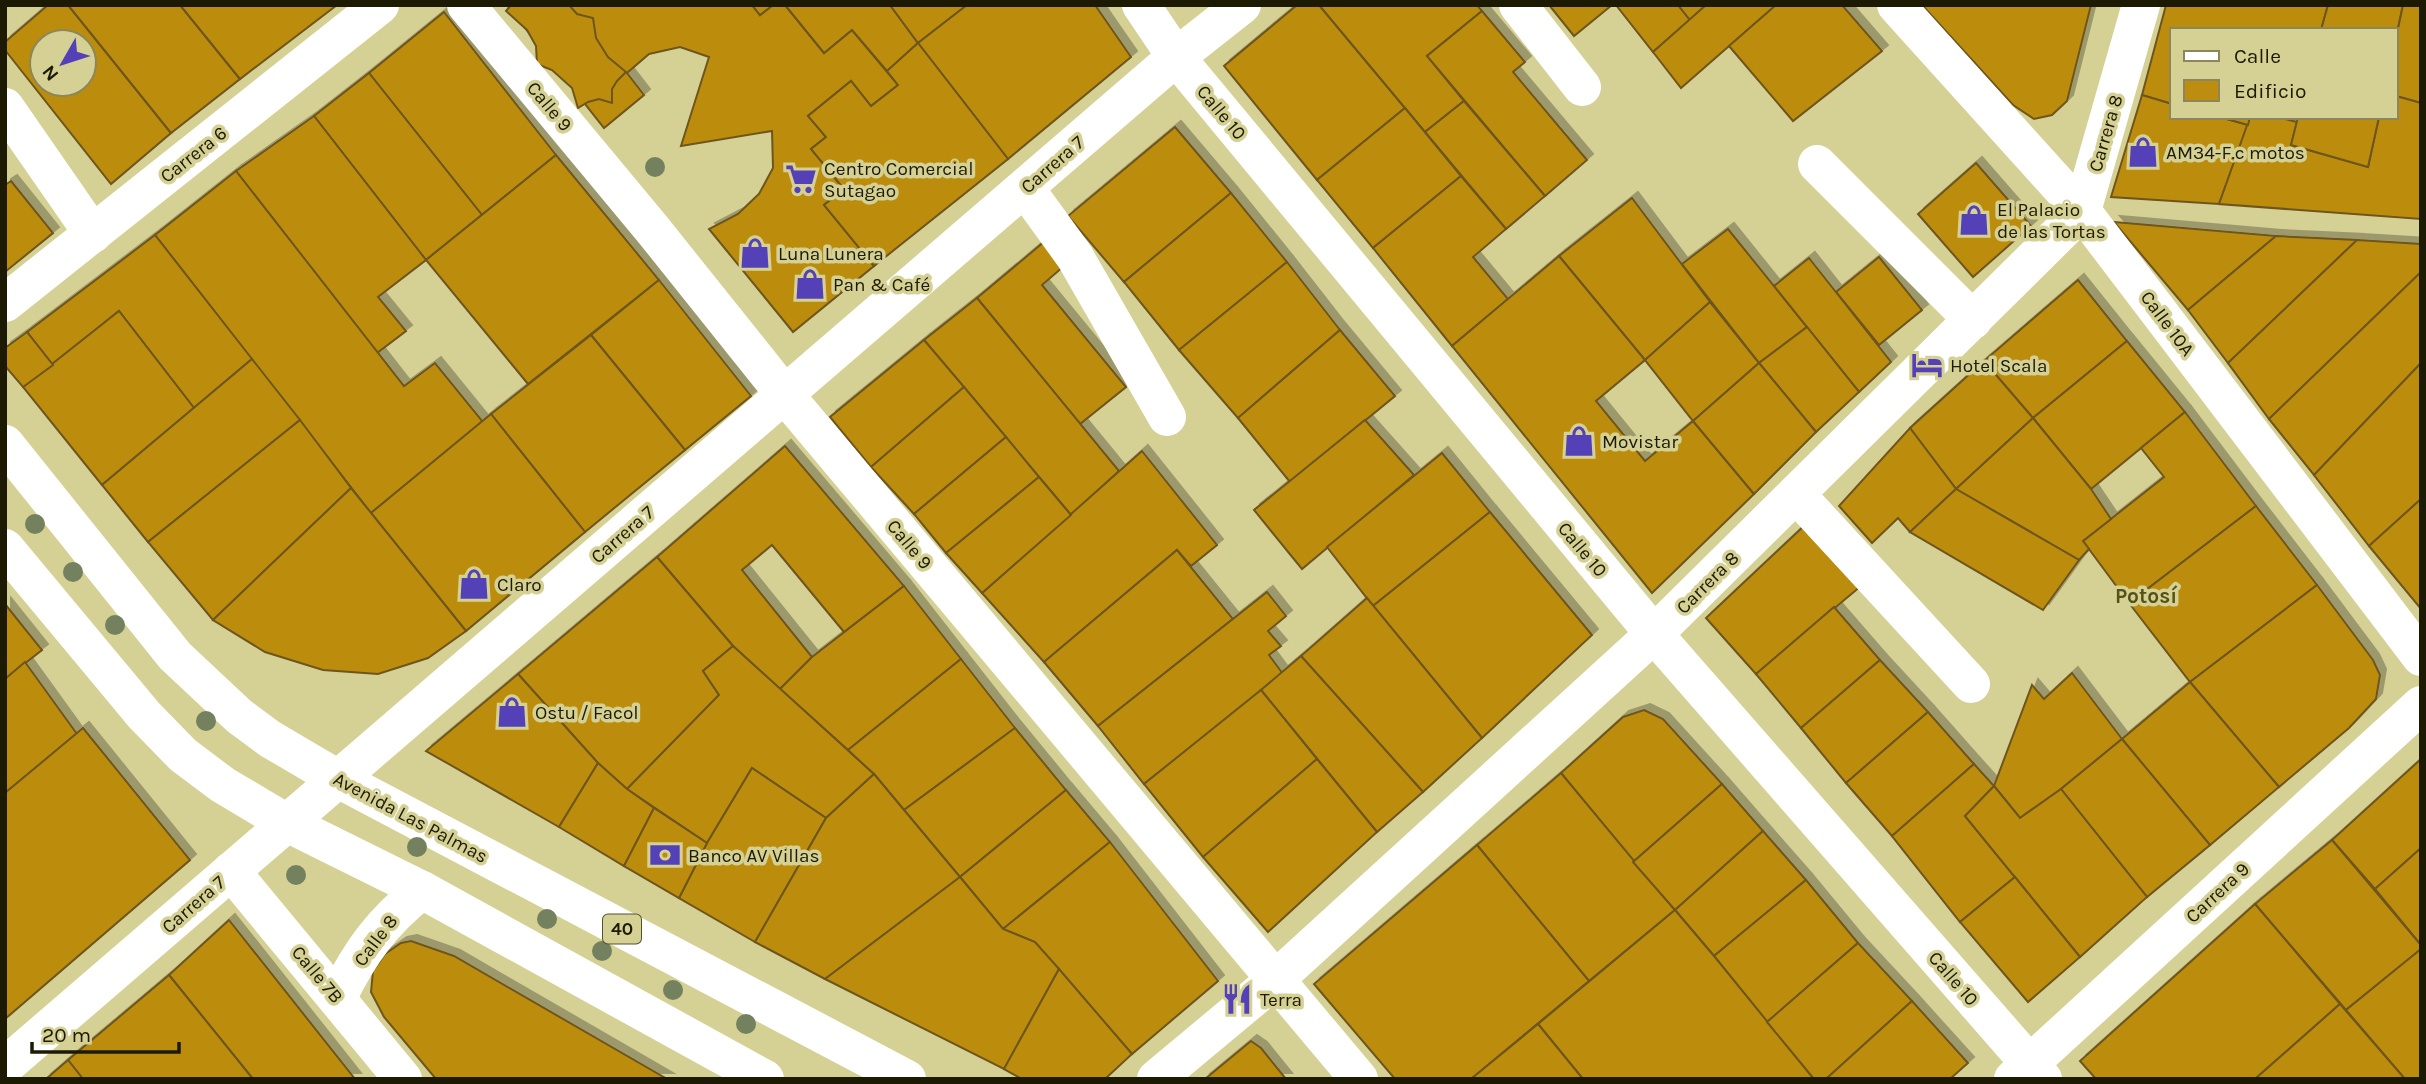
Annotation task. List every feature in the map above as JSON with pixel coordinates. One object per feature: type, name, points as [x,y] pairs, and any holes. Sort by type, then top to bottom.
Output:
[{"type":"street","name":"Carrera 6","points":[[5,303],[380,5]]},
{"type":"street","name":"Calle 9","points":[[466,5],[653,230],[785,395],[1359,1079]]},
{"type":"street","name":"Calle 10","points":[[1140,5],[1176,57],[1654,635],[2028,1074]]},
{"type":"street","name":"Carrera 7","points":[[5,1066],[1176,57],[1242,5]]},
{"type":"street","points":[[1518,5],[1583,87]]},
{"type":"street","name":"Calle 10A","points":[[1896,5],[2082,211],[2421,657]]},
{"type":"street","name":"Carrera 8","points":[[1156,1079],[1276,979],[1654,635],[2082,211],[2141,5]]},
{"type":"street","points":[[5,107],[93,234]]},
{"type":"street","points":[[1817,164],[1973,320]]},
{"type":"street","points":[[1025,188],[1074,257],[1167,417]]},
{"type":"street","name":"Avenida Las Palmas","points":[[5,443],[175,656],[239,716],[270,739],[338,779],[907,1079]]},
{"type":"street","points":[[1796,494],[1972,684]]},
{"type":"street","points":[[5,548],[144,715],[183,755],[223,785],[288,823],[422,890],[765,1079]]},
{"type":"street","name":"Carrera 9","points":[[2028,1074],[2421,705]]},
{"type":"street","name":"Calle 7B","points":[[231,871],[403,1079]]},
{"type":"street","name":"Calle 8","points":[[338,998],[353,966],[372,938],[395,912],[422,890]]},
{"type":"building","points":[[48,5],[68,5],[87,28],[28,28],[28,79],[5,50],[5,42]]},
{"type":"building","points":[[68,5],[180,5],[240,79],[171,133],[98,42],[98,28],[87,28]]},
{"type":"building","points":[[180,5],[337,5],[240,79]]},
{"type":"building","name":"Centro Comercial Sutagao","points":[[507,5],[752,5],[760,15],[773,5],[785,5],[824,53],[852,30],[898,85],[871,106],[851,81],[808,116],[826,137],[811,149],[844,189],[824,205],[874,266],[793,332],[709,229],[738,214],[759,194],[773,168],[772,131],[681,146],[709,57],[680,47],[649,54],[627,73],[644,95],[604,128]]},
{"type":"building","points":[[511,5],[569,5],[577,14],[593,18],[596,38],[608,57],[626,72],[612,89],[612,103],[599,99],[578,108],[572,88],[552,70],[537,64],[536,46],[527,30],[506,11]]},
{"type":"building","points":[[752,5],[773,5],[760,15]]},
{"type":"building","points":[[785,5],[890,5],[918,43],[887,71],[852,30],[824,53]]},
{"type":"building","points":[[890,5],[967,5],[918,43]]},
{"type":"building","points":[[967,5],[1095,5],[1131,57],[1008,159],[918,43]]},
{"type":"building","points":[[1297,5],[1319,5],[1405,108],[1317,180],[1224,66]]},
{"type":"building","points":[[1319,5],[1477,5],[1482,11],[1427,56],[1464,101],[1425,132]]},
{"type":"building","points":[[1549,5],[1612,5],[1574,36]]},
{"type":"building","points":[[1616,5],[1678,5],[1690,20],[1653,52]]},
{"type":"building","points":[[1678,5],[1706,5],[1690,20]]},
{"type":"building","points":[[1706,5],[1776,5],[1681,88],[1653,52]]},
{"type":"building","points":[[1776,5],[1842,5],[1882,51],[1793,121],[1729,46]]},
{"type":"building","points":[[1922,5],[2091,5],[2067,101],[2052,115],[2034,119],[2013,105]]},
{"type":"building","points":[[2166,5],[2328,5],[2322,28],[2170,28],[2170,103],[2142,95]]},
{"type":"building","points":[[2328,5],[2403,5],[2398,29],[2322,28]]},
{"type":"building","points":[[2403,5],[2421,5],[2421,103],[2398,97],[2398,29]]},
{"type":"building","points":[[1482,11],[1525,62],[1513,72],[1587,160],[1545,196],[1427,56]]},
{"type":"building","points":[[444,12],[556,155],[482,215],[369,73]]},
{"type":"building","points":[[98,42],[171,133],[111,184],[43,98],[98,98]]},
{"type":"building","points":[[918,43],[1008,159],[874,266],[824,205],[844,189],[811,149],[826,137],[808,116],[851,81],[871,106],[898,85],[887,71]]},
{"type":"building","points":[[369,73],[482,215],[426,260],[314,116]]},
{"type":"building","points":[[2142,95],[2170,103],[2170,119],[2227,119],[2248,125],[2219,204],[2111,197]]},
{"type":"building","points":[[2398,97],[2421,103],[2421,219],[2219,204],[2249,119],[2285,119],[2297,122],[2291,145],[2368,167],[2379,119],[2398,119]]},
{"type":"building","points":[[1464,101],[1545,196],[1506,229],[1425,132]]},
{"type":"building","points":[[1405,108],[1461,176],[1373,248],[1317,180]]},
{"type":"building","points":[[314,116],[426,260],[378,297],[406,331],[377,353],[236,171]]},
{"type":"building","points":[[2227,119],[2250,119],[2248,125]]},
{"type":"building","points":[[2298,119],[2379,119],[2368,167],[2291,145]]},
{"type":"building","points":[[1175,127],[1231,193],[1124,282],[1068,216]]},
{"type":"building","points":[[556,155],[659,280],[528,384],[426,260]]},
{"type":"building","name":"El Palacio de las Tortas","points":[[1976,163],[2031,226],[1973,277],[1918,214]]},
{"type":"building","points":[[236,171],[404,386],[435,363],[483,422],[371,513],[155,235]]},
{"type":"building","points":[[1461,176],[1506,229],[1473,257],[1508,299],[1452,346],[1373,248]]},
{"type":"building","points":[[11,181],[53,233],[5,272],[5,185]]},
{"type":"building","points":[[1231,193],[1287,262],[1179,350],[1124,282]]},
{"type":"building","points":[[1632,198],[1710,302],[1645,360],[1559,256]]},
{"type":"building","points":[[2114,222],[2276,236],[2188,310]]},
{"type":"building","points":[[1728,229],[1807,327],[1759,363],[1682,264]]},
{"type":"building","points":[[155,235],[252,359],[194,408],[119,311],[53,365],[27,332]]},
{"type":"building","points":[[1051,236],[1071,260],[1042,285],[1126,387],[1080,424],[977,298]]},
{"type":"building","points":[[2276,236],[2357,240],[2228,363],[2188,310]]},
{"type":"building","points":[[2357,240],[2421,244],[2421,272],[2269,419],[2228,363]]},
{"type":"building","name":"Movistar","points":[[1559,256],[1645,360],[1596,401],[1645,461],[1693,421],[1754,494],[1652,593],[1452,346]]},
{"type":"building","points":[[1879,257],[1922,310],[1879,345],[1836,292]]},
{"type":"building","points":[[1809,258],[1891,362],[1859,392],[1774,286]]},
{"type":"building","points":[[1287,262],[1340,330],[1238,418],[1179,350]]},
{"type":"building","points":[[2421,272],[2421,363],[2314,475],[2269,419]]},
{"type":"building","points":[[659,280],[751,396],[685,450],[591,335]]},
{"type":"building","points":[[2078,280],[2127,341],[2033,418],[1984,361]]},
{"type":"building","points":[[977,298],[1119,471],[1071,515],[924,340]]},
{"type":"building","points":[[1710,302],[1759,363],[1693,421],[1645,360]]},
{"type":"building","points":[[119,311],[194,408],[102,485],[23,387]]},
{"type":"building","points":[[1807,327],[1859,392],[1816,432],[1759,363]]},
{"type":"building","points":[[1340,330],[1395,396],[1290,482],[1238,418]]},
{"type":"building","points":[[27,332],[53,365],[23,387],[5,366],[5,348]]},
{"type":"building","points":[[591,335],[685,450],[585,532],[491,414]]},
{"type":"building","points":[[924,340],[964,387],[871,467],[830,417]]},
{"type":"building","points":[[2127,341],[2185,412],[2091,489],[2033,418]]},
{"type":"building","points":[[252,359],[300,420],[148,542],[102,485]]},
{"type":"building","points":[[1984,361],[2033,418],[1956,489],[1910,428]]},
{"type":"building","points":[[1759,363],[1816,432],[1754,494],[1693,421]]},
{"type":"building","points":[[2421,363],[2421,499],[2369,546],[2314,475]]},
{"type":"building","points":[[964,387],[1006,437],[914,514],[871,467]]},
{"type":"building","points":[[2185,412],[2256,506],[2129,603],[2083,541],[2164,477],[2141,448]]},
{"type":"building","points":[[491,414],[585,532],[466,631],[371,513]]},
{"type":"building","points":[[2033,418],[2091,489],[2111,519],[2083,541],[2089,549],[2079,560],[1956,489]]},
{"type":"building","points":[[300,420],[351,488],[213,620],[148,542]]},
{"type":"building","points":[[1365,420],[1414,475],[1302,569],[1254,510]]},
{"type":"building","points":[[1910,428],[1956,489],[1910,532],[1898,518],[1872,543],[1839,506]]},
{"type":"building","points":[[1006,437],[1039,477],[946,553],[914,514]]},
{"type":"building","points":[[785,446],[904,586],[844,632],[772,545],[742,570],[812,657],[780,689],[733,646],[657,557]]},
{"type":"building","points":[[1142,451],[1217,545],[1191,566],[1177,550],[1044,662],[982,593]]},
{"type":"building","points":[[1442,453],[1490,512],[1373,606],[1327,547]]},
{"type":"building","points":[[1039,477],[1071,515],[982,593],[946,553]]},
{"type":"building","points":[[351,488],[466,631],[428,658],[378,674],[323,670],[265,652],[213,620]]},
{"type":"building","points":[[1956,489],[2079,560],[2043,610],[1910,532]]},
{"type":"building","points":[[2421,499],[2421,609],[2369,546]]},
{"type":"building","points":[[2256,506],[2317,585],[2190,682],[2129,603]]},
{"type":"building","points":[[1490,512],[1592,635],[1482,738],[1373,606]]},
{"type":"building","points":[[1806,524],[1861,586],[1756,674],[1706,618]]},
{"type":"building","points":[[1177,550],[1233,619],[1098,726],[1044,662]]},
{"type":"building","points":[[657,557],[733,646],[703,671],[719,695],[627,789],[598,763],[518,674]]},
{"type":"building","points":[[2317,585],[2373,660],[2380,675],[2376,699],[2349,728],[2279,787],[2190,682]]},
{"type":"building","points":[[904,586],[961,659],[848,750],[780,689],[812,657]]},
{"type":"building","points":[[1267,592],[1286,616],[1268,631],[1281,646],[1269,655],[1283,674],[1144,784],[1098,726]]},
{"type":"building","points":[[1367,598],[1482,738],[1423,792],[1301,656]]},
{"type":"building","points":[[5,604],[42,650],[5,679]]},
{"type":"building","points":[[1834,607],[1880,660],[1801,728],[1756,674]]},
{"type":"building","points":[[733,646],[874,774],[826,818],[752,768],[707,843],[627,789],[719,695],[703,671]]},
{"type":"building","points":[[1301,656],[1423,792],[1377,832],[1261,690]]},
{"type":"building","points":[[961,659],[1015,728],[904,810],[874,774],[848,750]]},
{"type":"building","points":[[1880,660],[1928,712],[1846,783],[1801,728]]},
{"type":"building","points":[[25,662],[77,734],[5,793],[5,679]]},
{"type":"building","points":[[2072,673],[2122,739],[2061,789],[2020,818],[1994,786],[2032,685],[2044,699]]},
{"type":"building","name":"Ostu / Facol","points":[[518,674],[598,763],[559,827],[426,751]]},
{"type":"building","points":[[2190,682],[2279,787],[2210,845],[2122,739]]},
{"type":"building","points":[[1261,690],[1317,759],[1203,857],[1144,784]]},
{"type":"building","points":[[1644,710],[1663,719],[1722,784],[1633,862],[1561,773],[1623,717]]},
{"type":"building","points":[[1928,712],[1974,764],[1892,836],[1846,783]]},
{"type":"building","points":[[83,728],[190,860],[5,1019],[5,793]]},
{"type":"building","points":[[1015,728],[1066,790],[960,877],[904,810]]},
{"type":"building","points":[[2122,739],[2210,845],[2147,897],[2061,789]]},
{"type":"building","points":[[1317,759],[1377,832],[1268,932],[1203,857]]},
{"type":"building","points":[[2421,759],[2421,848],[2375,889],[2332,840]]},
{"type":"building","points":[[598,763],[627,789],[654,808],[624,866],[559,827]]},
{"type":"building","points":[[1974,764],[1994,786],[1965,816],[2015,877],[1960,922],[1892,836]]},
{"type":"building","points":[[752,768],[826,818],[755,942],[679,898],[707,843]]},
{"type":"building","points":[[1561,773],[1675,910],[1589,981],[1477,845]]},
{"type":"building","points":[[874,774],[960,877],[825,979],[755,942],[826,818]]},
{"type":"building","points":[[1722,784],[1763,831],[1675,910],[1633,862]]},
{"type":"building","points":[[1994,786],[2020,818],[2061,789],[2147,897],[2080,957],[1965,816]]},
{"type":"building","points":[[1066,790],[1110,842],[1003,929],[960,877]]},
{"type":"building","name":"Banco AV Villas","points":[[654,808],[707,843],[679,898],[624,866]]},
{"type":"building","points":[[1763,831],[1806,880],[1714,956],[1675,910]]},
{"type":"building","points":[[2332,840],[2421,945],[2421,949],[2346,1010],[2255,904]]},
{"type":"building","points":[[1110,842],[1218,981],[1132,1054],[1035,942],[1003,929]]},
{"type":"building","points":[[1477,845],[1589,981],[1471,1079],[1395,1079],[1314,984]]},
{"type":"building","points":[[2421,848],[2421,945],[2375,889]]},
{"type":"building","points":[[960,877],[1003,929],[1035,942],[1059,969],[1004,1069],[825,979]]},
{"type":"building","points":[[2015,877],[2080,957],[2028,1002],[1960,922]]},
{"type":"building","points":[[1806,880],[1858,943],[1767,1022],[1714,956]]},
{"type":"building","points":[[2255,904],[2340,1004],[2255,1079],[2096,1079],[2080,1061]]},
{"type":"building","points":[[1675,910],[1814,1079],[1583,1079],[1538,1024]]},
{"type":"building","points":[[229,920],[355,1079],[253,1079],[169,975]]},
{"type":"building","points":[[411,941],[454,956],[667,1079],[436,1079],[384,1017],[371,992],[373,971],[385,954],[401,943]]},
{"type":"building","points":[[1858,943],[1912,1001],[1826,1079],[1814,1079],[1767,1022]]},
{"type":"building","points":[[2421,949],[2421,1079],[2405,1079],[2346,1010]]},
{"type":"building","points":[[1059,969],[1132,1054],[1105,1079],[1022,1079],[1004,1069]]},
{"type":"building","points":[[169,975],[253,1079],[83,1079],[68,1060]]},
{"type":"building","points":[[1912,1001],[1968,1063],[1950,1079],[1826,1079]]},
{"type":"building","points":[[2340,1004],[2405,1079],[2255,1079]]},
{"type":"building","points":[[1538,1024],[1583,1079],[1471,1079]]},
{"type":"building","points":[[1251,1041],[1261,1048],[1286,1079],[1205,1079]]},
{"type":"building","points":[[68,1060],[83,1079],[46,1079]]},
{"type":"place","name":"AM34-F.c motos","points":[[2143,152]]},
{"type":"place","name":"Centro Comercial Sutagao","points":[[801,179]]},
{"type":"place","name":"El Palacio de las Tortas","points":[[1974,220]]},
{"type":"place","name":"Luna Lunera","points":[[755,253]]},
{"type":"place","name":"Pan & Café","points":[[810,284]]},
{"type":"place","name":"Hotel Scala","points":[[1927,365]]},
{"type":"place","name":"Movistar","points":[[1579,441]]},
{"type":"place","name":"Claro","points":[[474,584]]},
{"type":"place","name":"Ostu / Facol","points":[[512,712]]},
{"type":"place","name":"Banco AV Villas","points":[[665,855]]},
{"type":"place","name":"Terra","points":[[1237,999]]},
{"type":"district","name":"Potosí","points":[[2146,596]]}]
